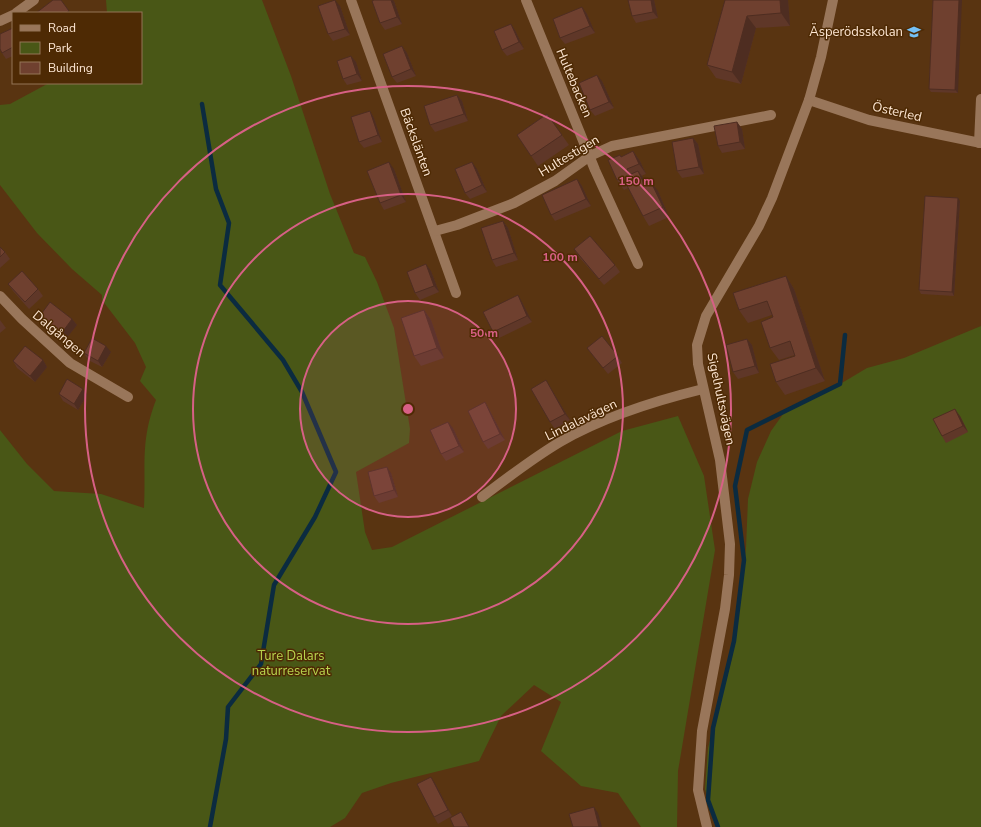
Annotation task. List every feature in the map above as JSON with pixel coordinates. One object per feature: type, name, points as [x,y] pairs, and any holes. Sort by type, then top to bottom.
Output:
[{"type":"street","points":[[17,12],[34,0]]},
{"type":"street","name":"Bäckslänten","points":[[351,0],[456,293]]},
{"type":"street","name":"Hultebacken","points":[[526,0],[590,156],[638,264]]},
{"type":"street","name":"Sigelhultsvägen","points":[[707,827],[698,790],[701,739],[725,609],[729,575],[730,544],[720,460],[703,389],[697,355],[700,333],[706,316],[759,226],[772,198],[809,100],[821,57],[833,0]]},
{"type":"street","points":[[0,21],[12,15]]},
{"type":"street","points":[[980,143],[981,99]]},
{"type":"street","name":"Österled","points":[[809,100],[869,120],[980,143]]},
{"type":"street","name":"Hultestigen","points":[[435,231],[457,225],[514,203],[555,181],[590,156],[612,146],[770,115]]},
{"type":"street","name":"Dalgången","points":[[0,296],[22,319],[70,363],[128,397]]},
{"type":"street","name":"Lindalavägen","points":[[482,496],[560,442],[592,426],[635,409],[703,389]]},
{"type":"green space","name":"Ture Dalars naturreservat","points":[[106,0],[262,0],[291,76],[330,194],[354,253],[365,257],[377,282],[394,328],[410,429],[409,443],[356,472],[365,532],[372,550],[392,547],[622,431],[678,416],[704,476],[715,550],[678,771],[677,827],[641,827],[618,793],[581,786],[541,751],[561,702],[534,685],[501,716],[479,761],[391,783],[362,793],[345,818],[330,827],[0,827],[0,430],[27,464],[54,491],[101,494],[144,508],[146,441],[151,415],[156,400],[140,381],[146,367],[135,343],[102,300],[102,295],[72,269],[37,233],[0,185],[0,105],[10,104],[47,84],[142,84],[142,12],[107,12]]},
{"type":"green space","points":[[981,326],[981,827],[717,827],[705,789],[708,748],[732,658],[746,548],[748,499],[757,462],[771,431],[786,410],[825,393],[867,368],[904,358]]},
{"type":"building","points":[[53,0],[61,0],[69,11],[68,12],[37,12]]},
{"type":"building","points":[[335,0],[345,29],[328,34],[318,6]]},
{"type":"building","points":[[391,0],[397,17],[380,23],[372,1]]},
{"type":"building","points":[[628,0],[651,0],[653,12],[632,16]]},
{"type":"building","points":[[725,0],[780,0],[781,13],[747,16],[732,72],[707,65]]},
{"type":"building","points":[[933,0],[959,0],[955,90],[929,89]]},
{"type":"building","points":[[582,7],[590,26],[560,38],[553,19]]},
{"type":"building","points":[[511,24],[519,42],[502,50],[494,31]]},
{"type":"building","points":[[12,28],[12,48],[2,53],[0,49],[0,34]]},
{"type":"building","points":[[402,46],[411,69],[392,77],[383,54]]},
{"type":"building","points":[[351,56],[357,74],[343,79],[337,61]]},
{"type":"building","points":[[597,75],[609,102],[590,110],[579,83]]},
{"type":"building","points":[[457,95],[464,114],[430,125],[424,106]]},
{"type":"building","points":[[370,111],[378,135],[359,142],[351,117]]},
{"type":"building","points":[[547,114],[562,135],[531,156],[517,135]]},
{"type":"building","points":[[737,122],[740,142],[718,146],[714,126]]},
{"type":"building","points":[[693,138],[699,167],[677,171],[672,142]]},
{"type":"building","points":[[633,151],[639,164],[627,169],[629,175],[638,171],[644,184],[651,182],[663,207],[643,216],[623,178],[617,180],[608,160],[620,155],[621,157]]},
{"type":"building","points":[[389,162],[401,195],[380,203],[367,171]]},
{"type":"building","points":[[472,162],[482,185],[465,193],[455,169]]},
{"type":"building","points":[[577,179],[586,199],[551,215],[542,195]]},
{"type":"building","points":[[925,196],[958,198],[952,292],[919,290]]},
{"type":"building","points":[[503,221],[514,253],[492,260],[481,228]]},
{"type":"building","points":[[590,236],[615,265],[599,279],[574,249]]},
{"type":"building","points":[[0,247],[5,252],[0,257]]},
{"type":"building","points":[[426,264],[434,286],[415,293],[407,272]]},
{"type":"building","points":[[22,271],[38,289],[25,302],[8,284]]},
{"type":"building","points":[[786,276],[816,368],[776,382],[770,364],[795,356],[790,341],[770,348],[761,322],[773,317],[767,301],[739,310],[733,293]]},
{"type":"building","points":[[518,295],[527,316],[493,332],[483,312]]},
{"type":"building","points":[[50,302],[72,319],[61,334],[39,317]]},
{"type":"building","points":[[424,310],[437,348],[414,356],[401,318]]},
{"type":"building","points":[[602,336],[618,356],[603,368],[587,348]]},
{"type":"building","points":[[92,338],[106,346],[98,361],[84,353]]},
{"type":"building","points":[[747,339],[755,366],[733,372],[726,345]]},
{"type":"building","points":[[25,346],[43,360],[30,376],[13,361]]},
{"type":"building","points":[[67,379],[83,389],[74,404],[59,394]]},
{"type":"building","points":[[546,380],[565,414],[550,422],[531,389]]},
{"type":"building","points":[[485,402],[500,434],[483,442],[468,411]]},
{"type":"building","points":[[955,409],[963,426],[942,436],[933,419]]},
{"type":"building","points":[[448,422],[459,446],[441,454],[430,430]]},
{"type":"building","points":[[387,467],[394,490],[374,496],[368,472]]},
{"type":"building","points":[[431,777],[448,810],[434,817],[417,784]]},
{"type":"building","points":[[594,807],[599,827],[573,827],[569,814]]},
{"type":"building","points":[[461,812],[469,827],[454,827],[450,818]]},
{"type":"waterway","points":[[202,104],[216,189],[229,223],[220,285],[283,360],[302,392],[336,472],[315,517],[274,585],[261,664],[228,707],[226,739],[210,827]]},
{"type":"waterway","points":[[718,827],[708,800],[713,728],[734,641],[744,560],[735,486],[747,430],[840,384],[845,335]]},
{"type":"place","name":"Äsperödsskolan","points":[[914,32]]}]
